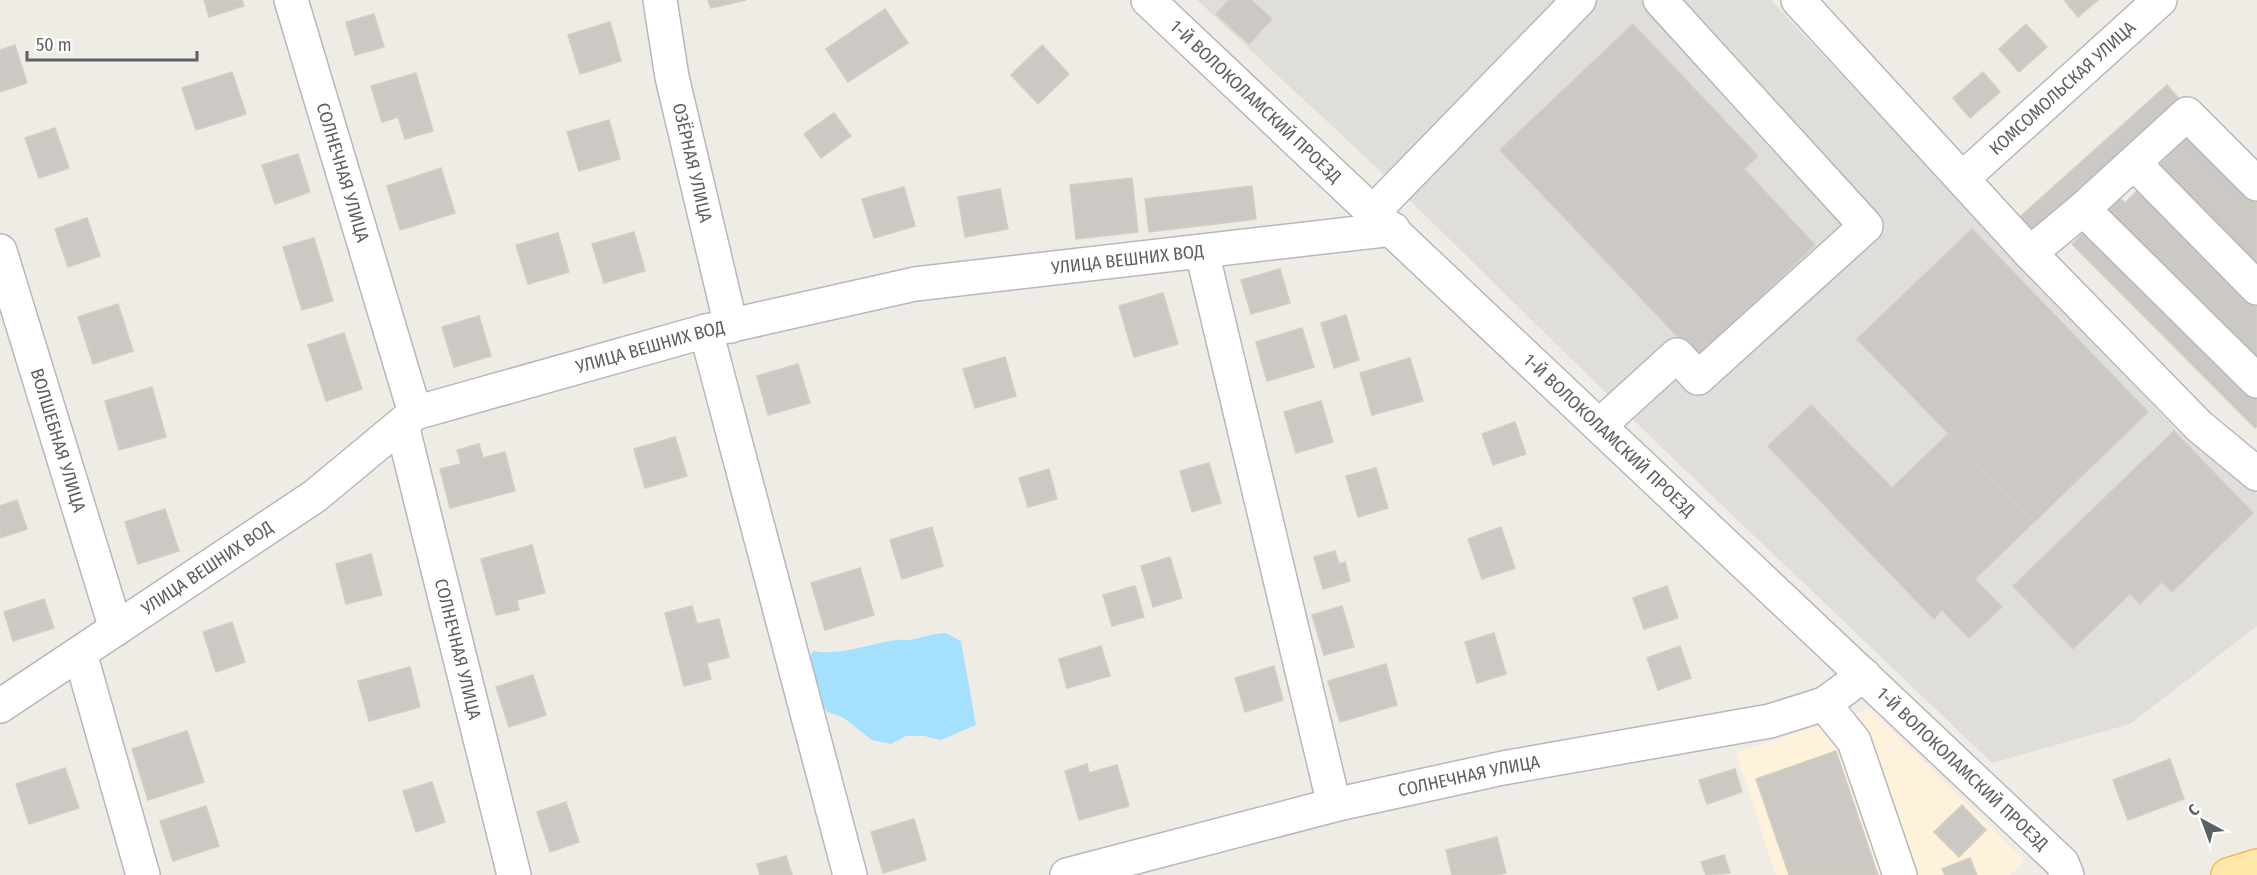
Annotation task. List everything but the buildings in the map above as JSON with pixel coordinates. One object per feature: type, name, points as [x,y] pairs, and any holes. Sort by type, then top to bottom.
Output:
[{"type":"main road","points":[[2228,875],[2257,866]]},
{"type":"street","name":"СОЛНЕЧНАЯ УЛИЦА","points":[[291,0],[409,419],[514,875]]},
{"type":"street","name":"ОЗЁРНАЯ УЛИЦА","points":[[660,0],[719,329],[850,875]]},
{"type":"street","name":"1-Й ВОЛОКОЛАМСКИЙ ПРОЕЗД","points":[[1148,0],[1384,220],[2062,862],[2067,875]]},
{"type":"street","points":[[1384,220],[1579,0]]},
{"type":"street","points":[[1600,425],[1677,355],[1698,378],[1866,226],[1660,0]]},
{"type":"street","points":[[1798,0],[2030,253],[2199,426],[2257,474]]},
{"type":"street","name":"КОМСОМОЛЬСКАЯ УЛИЦА","points":[[1963,178],[2160,0]]},
{"type":"street","points":[[2030,253],[2083,209],[2187,114],[2257,184]]},
{"type":"street","points":[[2133,163],[2257,288]]},
{"type":"street","points":[[2083,209],[2257,381]]},
{"type":"street","name":"УЛИЦА ВЕШНИХ ВОД","points":[[0,706],[315,495],[409,419],[719,329],[915,284],[1202,252],[1384,220]]},
{"type":"street","name":"ВОЛШЕБНАЯ УЛИЦА","points":[[0,252],[7,297],[116,629]]},
{"type":"street","points":[[1202,252],[1334,805]]},
{"type":"street","points":[[80,653],[143,875]]},
{"type":"street","name":"СОЛНЕЧНАЯ УЛИЦА","points":[[1067,875],[1334,805],[1503,768],[1770,721],[1824,704],[1864,675]]},
{"type":"street","points":[[1824,704],[1854,741],[1900,875]]},
{"type":"shaded area","points":[[1197,0],[1771,0],[2177,431],[2257,494],[2257,626],[2130,724],[1992,763],[1657,443],[1378,169]]},
{"type":"shaded area","points":[[1870,709],[2025,861],[2010,875],[1776,875],[1736,753]]},
{"type":"water","points":[[946,633],[961,641],[976,725],[941,740],[924,736],[906,736],[891,744],[872,740],[844,718],[828,712],[816,699],[806,665],[813,651],[844,651]]}]
